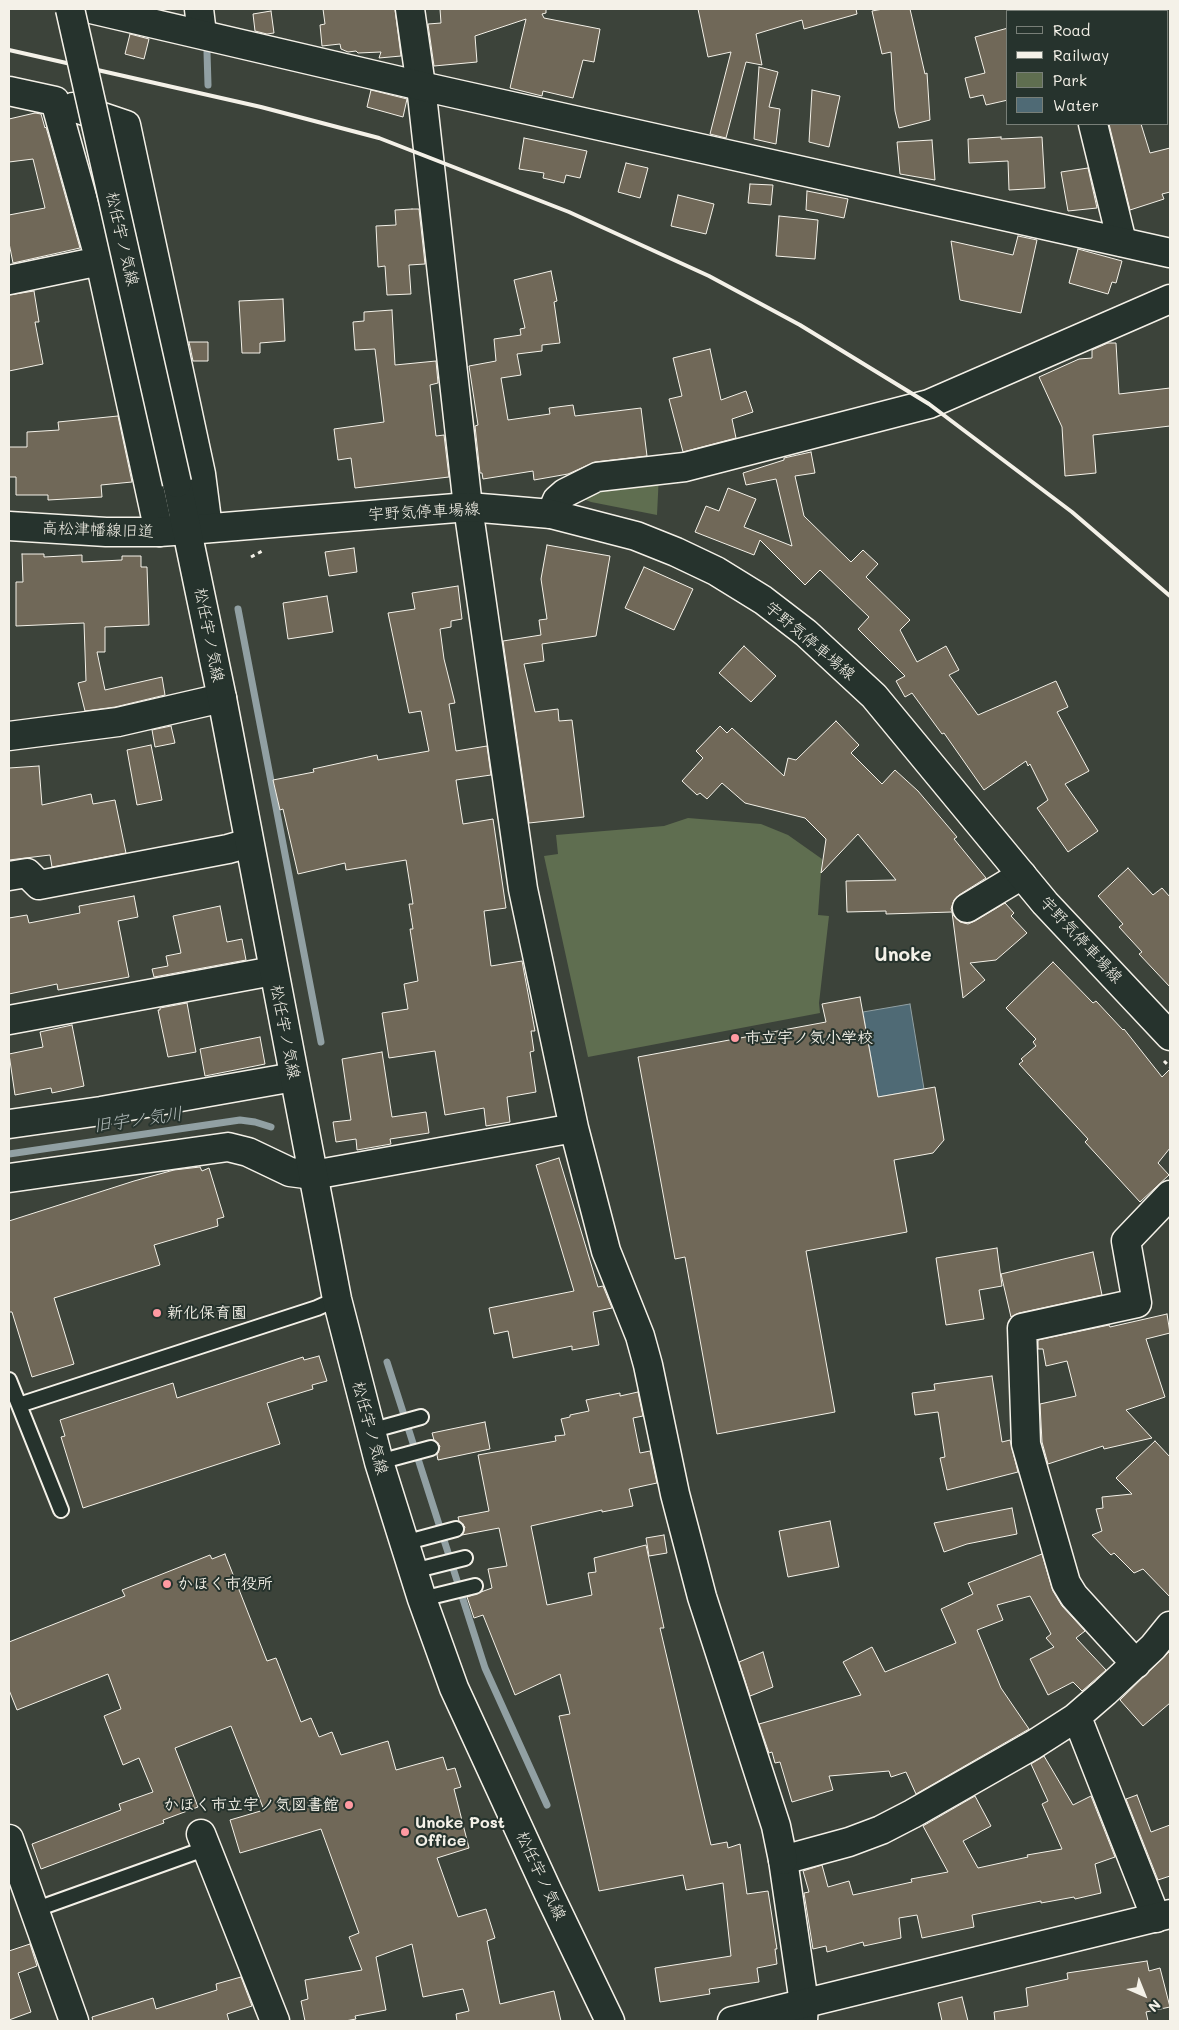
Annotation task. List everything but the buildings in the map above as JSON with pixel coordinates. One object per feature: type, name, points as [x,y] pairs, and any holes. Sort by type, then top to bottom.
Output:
[{"type":"street","name":"松任宇ノ気線","points":[[70,9],[177,484],[198,529],[222,698],[273,971],[337,1299],[370,1431],[422,1599],[454,1688],[610,2021]]},
{"type":"street","points":[[410,9],[421,86],[468,507],[523,890],[574,1128],[606,1251],[640,1336],[648,1365],[675,1494],[702,1597],[773,1818],[783,1860],[804,2012]]},
{"type":"street","points":[[98,10],[201,21],[421,86],[1170,253]]},
{"type":"street","points":[[9,91],[55,101],[126,125],[201,474],[198,529]]},
{"type":"street","points":[[55,101],[100,261],[159,532]]},
{"type":"street","points":[[1093,125],[1122,242]]},
{"type":"street","points":[[9,280],[100,261]]},
{"type":"street","points":[[551,514],[557,500],[565,493],[597,477],[685,467],[929,404],[1170,299]]},
{"type":"street","name":"宇野気停車場線","points":[[198,529],[468,507],[551,514],[636,536],[716,571],[763,600],[806,634],[874,696],[1045,903],[1170,1036]]},
{"type":"street","name":"高松津幡線旧道","points":[[9,526],[106,532],[159,532],[198,529]]},
{"type":"street","points":[[9,736],[118,722],[222,698]]},
{"type":"street","points":[[9,876],[26,872],[39,885],[228,849],[249,843]]},
{"type":"street","points":[[967,908],[1022,875]]},
{"type":"street","points":[[9,1020],[273,971]]},
{"type":"street","points":[[9,1124],[101,1111],[294,1077]]},
{"type":"street","points":[[9,1178],[228,1147],[248,1152],[290,1172],[313,1175],[574,1128]]},
{"type":"street","points":[[1136,1664],[1074,1596],[1066,1583],[1026,1444],[1022,1328],[1137,1303],[1126,1241],[1170,1195]]},
{"type":"street","points":[[783,1860],[848,1842],[881,1830],[985,1772],[1075,1718],[1136,1664],[1170,1626]]},
{"type":"street","points":[[732,2021],[804,2012],[1163,1916],[1080,1725],[1075,1718]]},
{"type":"street","points":[[9,1838],[74,2021]]},
{"type":"street","points":[[204,1841],[274,2021]]},
{"type":"lane","points":[[19,1406],[317,1308],[337,1299]]},
{"type":"lane","points":[[9,1380],[61,1510]]},
{"type":"lane","points":[[370,1431],[417,1418]]},
{"type":"lane","points":[[379,1462],[427,1449]]},
{"type":"lane","points":[[404,1543],[451,1531]]},
{"type":"lane","points":[[413,1571],[461,1559]]},
{"type":"lane","points":[[422,1599],[470,1587]]},
{"type":"lane","points":[[34,1910],[204,1841]]},
{"type":"green space","points":[[659,474],[657,515],[591,502],[586,500],[584,496],[585,492]]},
{"type":"green space","points":[[688,818],[761,824],[788,835],[822,859],[818,915],[829,916],[819,1003],[820,1013],[588,1057],[544,856],[558,854],[556,835],[664,826]]},
{"type":"water","points":[[910,1004],[924,1089],[878,1097],[863,1012]]},
{"type":"waterway","points":[[207,52],[208,85]]},
{"type":"waterway","points":[[238,609],[321,1042]]},
{"type":"waterway","name":"旧宇ノ気川","points":[[9,1154],[240,1120],[271,1127]]},
{"type":"waterway","points":[[387,1362],[485,1668],[547,1805]]},
{"type":"railway","points":[[9,50],[261,107],[379,138],[569,212],[709,276],[800,325],[929,404],[1072,512],[1170,596]]},
{"type":"place","name":"市立宇ノ気小学校","points":[[735,1038]]},
{"type":"place","name":"新化保育園","points":[[157,1313]]},
{"type":"place","name":"かほく市役所","points":[[167,1584]]},
{"type":"place","name":"かほく市立宇ノ気図書館","points":[[349,1805]]},
{"type":"place","name":"Unoke Post Office","points":[[405,1832]]},
{"type":"district","name":"Unoke","points":[[903,955]]}]
